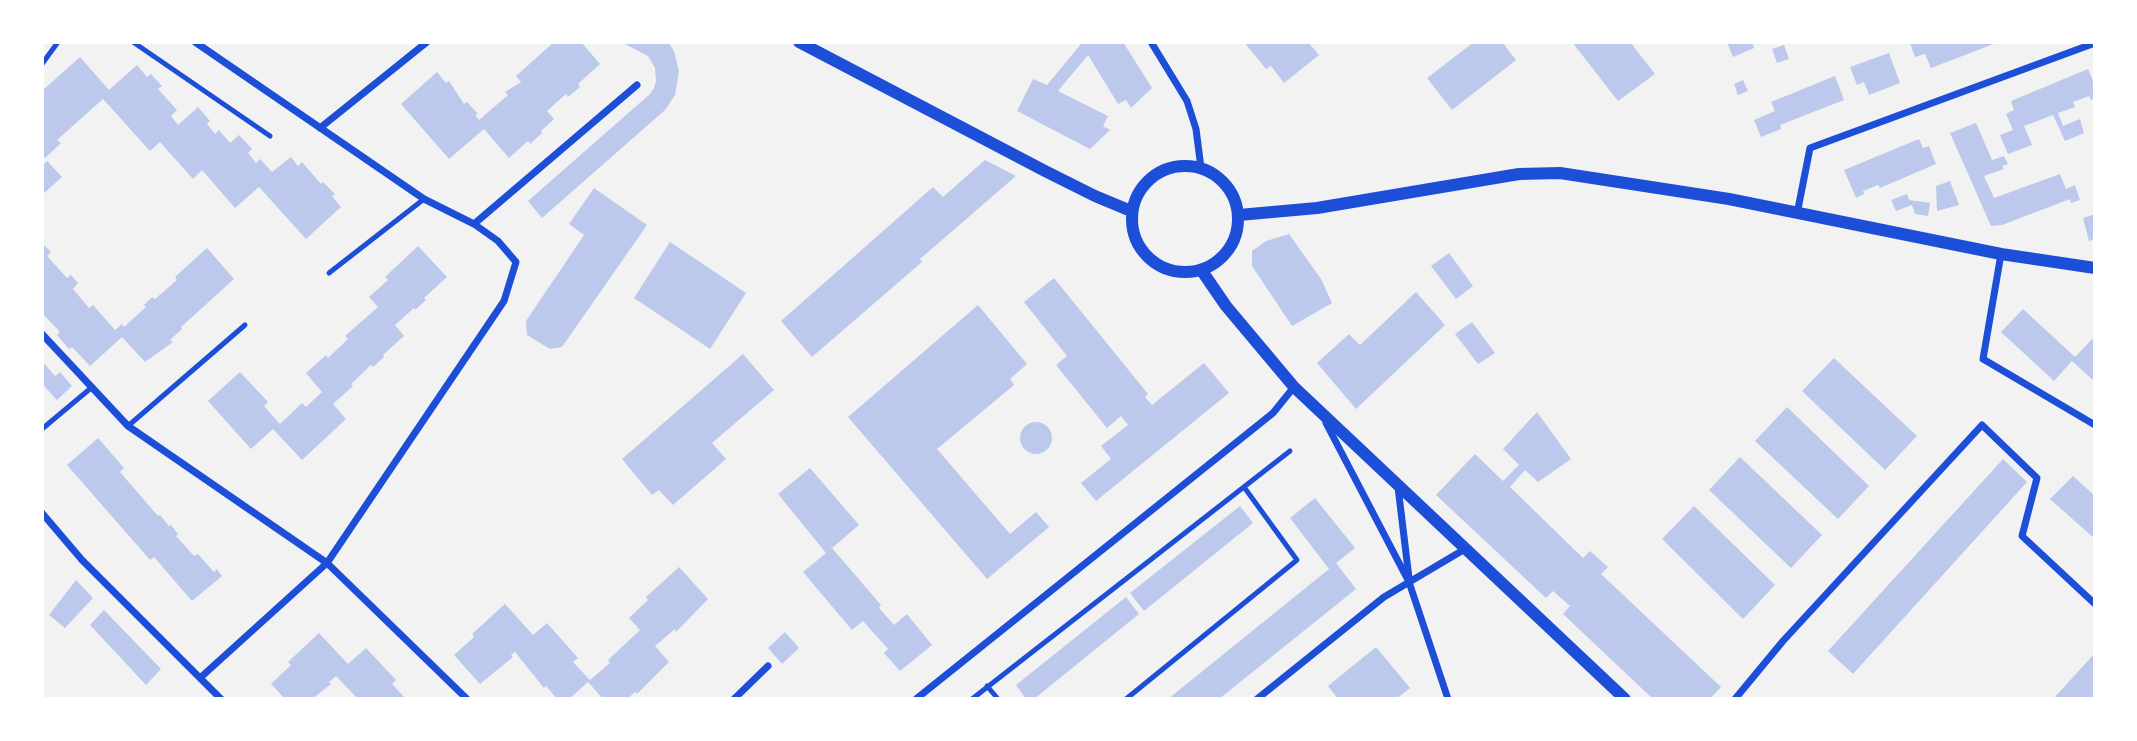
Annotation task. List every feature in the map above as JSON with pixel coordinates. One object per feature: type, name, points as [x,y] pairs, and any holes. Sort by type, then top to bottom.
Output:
[{"type":"street","points":[[195,42],[424,200],[474,224],[498,240],[516,262],[504,301],[327,563],[200,678]]},
{"type":"street","points":[[320,128],[427,42]]},
{"type":"street","points":[[799,42],[1055,176],[1131,211]]},
{"type":"street","points":[[1151,42],[1187,101],[1196,129],[1201,168]]},
{"type":"street","points":[[1797,215],[1810,148],[2095,43]]},
{"type":"street","points":[[474,224],[637,85]]},
{"type":"street","points":[[1178,165],[1201,168],[1220,178],[1233,195],[1239,215],[1235,238],[1222,258],[1202,271],[1174,272],[1149,261],[1133,238],[1131,211],[1139,189],[1156,173],[1178,165]]},
{"type":"street","points":[[1239,215],[1317,208],[1519,174],[1560,173],[1742,202],[2001,254],[2095,268]]},
{"type":"street","points":[[2001,254],[1983,359],[2095,425]]},
{"type":"street","points":[[1202,271],[1226,306],[1294,387],[1625,699]]},
{"type":"street","points":[[42,334],[45,344],[128,426],[327,563],[467,699]]},
{"type":"street","points":[[916,699],[1273,413],[1294,387]]},
{"type":"street","points":[[1321,413],[1409,582],[1448,699]]},
{"type":"street","points":[[1735,699],[1783,641],[1982,425],[2037,478],[2022,536],[2095,604]]},
{"type":"street","points":[[1398,487],[1409,582]]},
{"type":"street","points":[[42,513],[82,560],[221,699]]},
{"type":"street","points":[[1257,699],[1384,597],[1465,549]]},
{"type":"street","points":[[734,699],[768,666]]},
{"type":"lane","points":[[42,64],[58,42]]},
{"type":"lane","points":[[133,42],[270,136]]},
{"type":"lane","points":[[329,273],[424,200]]},
{"type":"lane","points":[[128,426],[245,325]]},
{"type":"lane","points":[[42,429],[91,388]]},
{"type":"lane","points":[[972,699],[1290,451]]},
{"type":"lane","points":[[1126,699],[1297,560],[1244,487]]},
{"type":"lane","points":[[987,686],[998,699]]},
{"type":"building","points":[[554,42],[581,42],[600,64],[578,84],[580,87],[568,97],[566,94],[547,111],[554,119],[542,133],[509,158],[484,129],[449,159],[401,104],[437,72],[446,83],[449,81],[464,104],[467,102],[478,114],[475,115],[479,120],[508,95],[505,92],[521,82],[516,76]]},
{"type":"building","points":[[621,42],[669,43],[679,71],[675,95],[665,110],[542,218],[528,201],[654,88],[655,68],[648,56]]},
{"type":"building","points":[[1079,42],[1123,42],[1152,88],[1131,108],[1126,100],[1118,104],[1088,55],[1058,91],[1108,116],[1103,126],[1110,130],[1090,149],[1017,111],[1033,79],[1047,85],[1081,44]]},
{"type":"building","points":[[1244,42],[1308,42],[1319,55],[1284,83],[1271,66],[1266,69]]},
{"type":"building","points":[[1474,42],[1502,42],[1516,60],[1452,110],[1427,78]]},
{"type":"building","points":[[1572,42],[1630,42],[1655,74],[1618,101]]},
{"type":"building","points":[[1727,42],[1752,42],[1754,48],[1733,57]]},
{"type":"building","points":[[1999,42],[1931,68],[1925,54],[1915,57],[1910,43]]},
{"type":"building","points":[[1784,45],[1789,59],[1777,63],[1772,49]]},
{"type":"building","points":[[1889,53],[1900,83],[1869,95],[1864,82],[1857,85],[1850,67]]},
{"type":"building","points":[[80,57],[109,90],[137,65],[147,77],[151,74],[162,86],[158,89],[177,110],[171,116],[178,125],[198,107],[210,121],[207,124],[215,134],[219,130],[230,143],[239,135],[252,149],[248,153],[256,163],[260,159],[272,172],[291,157],[298,166],[302,162],[321,184],[323,182],[335,194],[332,196],[341,207],[306,239],[259,187],[235,208],[202,170],[193,179],[160,142],[150,151],[103,99],[57,140],[61,143],[45,158],[42,155],[42,91]]},
{"type":"building","points":[[2088,69],[2095,86],[2095,99],[2091,100],[2089,96],[2073,102],[2075,107],[2058,113],[2063,126],[2080,119],[2084,133],[2065,141],[2053,115],[2024,126],[2032,145],[2008,154],[2000,135],[2013,130],[2006,114],[2014,110],[2011,101]]},
{"type":"building","points":[[1835,76],[1844,100],[1780,125],[1781,129],[1761,137],[1754,120],[1775,111],[1771,102]]},
{"type":"building","points":[[1743,80],[1748,91],[1738,95],[1734,84]]},
{"type":"building","points":[[1976,123],[1992,160],[2004,156],[2008,164],[2002,166],[2004,169],[1984,176],[1994,198],[2060,174],[2066,189],[2075,185],[2080,200],[2071,203],[2070,199],[2002,225],[1991,226],[1950,133]]},
{"type":"building","points":[[1919,139],[1923,148],[1929,146],[1936,164],[1880,188],[1878,185],[1863,191],[1864,194],[1856,198],[1844,170]]},
{"type":"building","points":[[985,160],[1016,176],[812,357],[781,321],[933,187],[943,197]]},
{"type":"building","points":[[47,161],[62,177],[42,195],[42,166]]},
{"type":"building","points":[[1950,181],[1959,205],[1937,211],[1936,186]]},
{"type":"building","points":[[594,188],[647,225],[562,347],[550,349],[527,335],[526,321],[584,235],[569,224]]},
{"type":"building","points":[[1907,194],[1909,200],[1930,203],[1928,216],[1915,214],[1912,205],[1896,211],[1891,200]]},
{"type":"building","points":[[2095,214],[2095,239],[2089,241],[2083,218]]},
{"type":"building","points":[[1289,234],[1321,279],[1332,303],[1292,326],[1252,266],[1252,251],[1266,241]]},
{"type":"building","points":[[670,242],[746,293],[710,349],[634,298]]},
{"type":"building","points":[[43,244],[51,252],[47,256],[67,278],[71,275],[78,283],[73,289],[89,308],[93,305],[115,330],[122,324],[124,327],[146,307],[144,305],[152,297],[155,299],[177,280],[175,277],[207,248],[234,279],[181,327],[170,340],[173,342],[145,362],[122,337],[90,366],[72,347],[69,349],[57,335],[60,332],[42,313]]},
{"type":"building","points":[[418,246],[447,277],[424,298],[426,300],[395,325],[404,336],[333,404],[346,419],[302,460],[273,429],[251,449],[208,401],[240,372],[268,402],[264,406],[280,424],[302,403],[306,407],[322,392],[306,373],[326,355],[328,358],[348,339],[345,336],[378,307],[369,297],[388,280],[385,277]]},
{"type":"building","points":[[1449,253],[1473,286],[1456,299],[1431,266]]},
{"type":"building","points":[[1054,278],[1148,394],[1145,397],[1152,405],[1204,363],[1229,393],[1096,501],[1081,483],[1111,459],[1101,446],[1128,425],[1121,416],[1107,428],[1056,365],[1067,356],[1024,302]]},
{"type":"building","points":[[1416,292],[1445,325],[1356,409],[1317,363],[1349,334],[1360,345]]},
{"type":"building","points":[[978,305],[1027,364],[1010,379],[1014,385],[937,449],[1010,534],[1036,512],[1049,527],[987,579],[848,417]]},
{"type":"building","points":[[2023,309],[2075,357],[2095,336],[2095,382],[2072,361],[2054,381],[2001,332]]},
{"type":"building","points":[[1472,322],[1495,353],[1478,364],[1455,334]]},
{"type":"building","points":[[743,354],[774,390],[712,443],[726,459],[673,505],[659,490],[652,495],[622,459]]},
{"type":"building","points":[[1834,358],[1917,436],[1885,470],[1802,391]]},
{"type":"building","points":[[42,361],[55,376],[60,372],[72,386],[57,400],[42,387]]},
{"type":"building","points":[[1787,407],[1869,486],[1838,519],[1755,441]]},
{"type":"building","points":[[1537,412],[1571,459],[1538,482],[1525,470],[1510,487],[1583,558],[1590,551],[1608,567],[1601,574],[1721,687],[1710,699],[1653,699],[1563,614],[1570,606],[1553,591],[1546,598],[1436,495],[1475,454],[1503,481],[1519,465],[1503,449]]},
{"type":"building","points":[[1036,422],[1047,427],[1052,438],[1047,449],[1036,454],[1025,449],[1020,438],[1025,427]]},
{"type":"building","points":[[98,438],[124,468],[120,472],[158,516],[171,525],[178,534],[176,536],[194,556],[198,554],[214,572],[217,569],[222,576],[192,601],[154,557],[150,560],[67,465]]},
{"type":"building","points":[[1740,457],[1822,535],[1791,568],[1709,490]]},
{"type":"building","points":[[2003,459],[2027,482],[1853,674],[1828,651]]},
{"type":"building","points":[[810,468],[859,525],[832,548],[881,605],[879,608],[894,625],[907,614],[932,645],[900,671],[884,653],[888,649],[863,621],[852,630],[803,572],[826,553],[778,494]]},
{"type":"building","points":[[2073,476],[2095,496],[2095,539],[2050,499]]},
{"type":"building","points":[[1315,498],[1355,548],[1336,563],[1356,589],[1219,699],[1168,699],[1329,569],[1290,518]]},
{"type":"building","points":[[1240,506],[1253,523],[1144,611],[1130,593]]},
{"type":"building","points":[[1694,506],[1775,585],[1743,619],[1662,539]]},
{"type":"building","points":[[679,567],[708,599],[676,632],[675,629],[655,646],[669,662],[637,694],[635,692],[627,699],[603,699],[588,682],[569,699],[557,699],[546,686],[544,688],[515,652],[511,655],[513,657],[480,684],[454,655],[474,637],[472,634],[505,604],[533,635],[547,623],[578,658],[573,662],[590,680],[610,663],[608,660],[640,630],[629,618],[648,600],[646,597]]},
{"type":"building","points":[[76,580],[93,598],[65,628],[49,615]]},
{"type":"building","points":[[1126,597],[1139,614],[1034,699],[1026,699],[1016,685]]},
{"type":"building","points":[[104,610],[161,669],[146,685],[90,625]]},
{"type":"building","points":[[785,632],[799,648],[782,664],[768,648]]},
{"type":"building","points":[[319,633],[348,664],[366,648],[396,680],[392,684],[406,699],[354,699],[356,697],[336,676],[329,682],[331,684],[312,699],[285,699],[271,684],[291,665],[288,662]]},
{"type":"building","points":[[1376,647],[1410,688],[1396,699],[1338,699],[1328,686]]},
{"type":"building","points":[[2095,653],[2095,699],[2053,699]]}]
